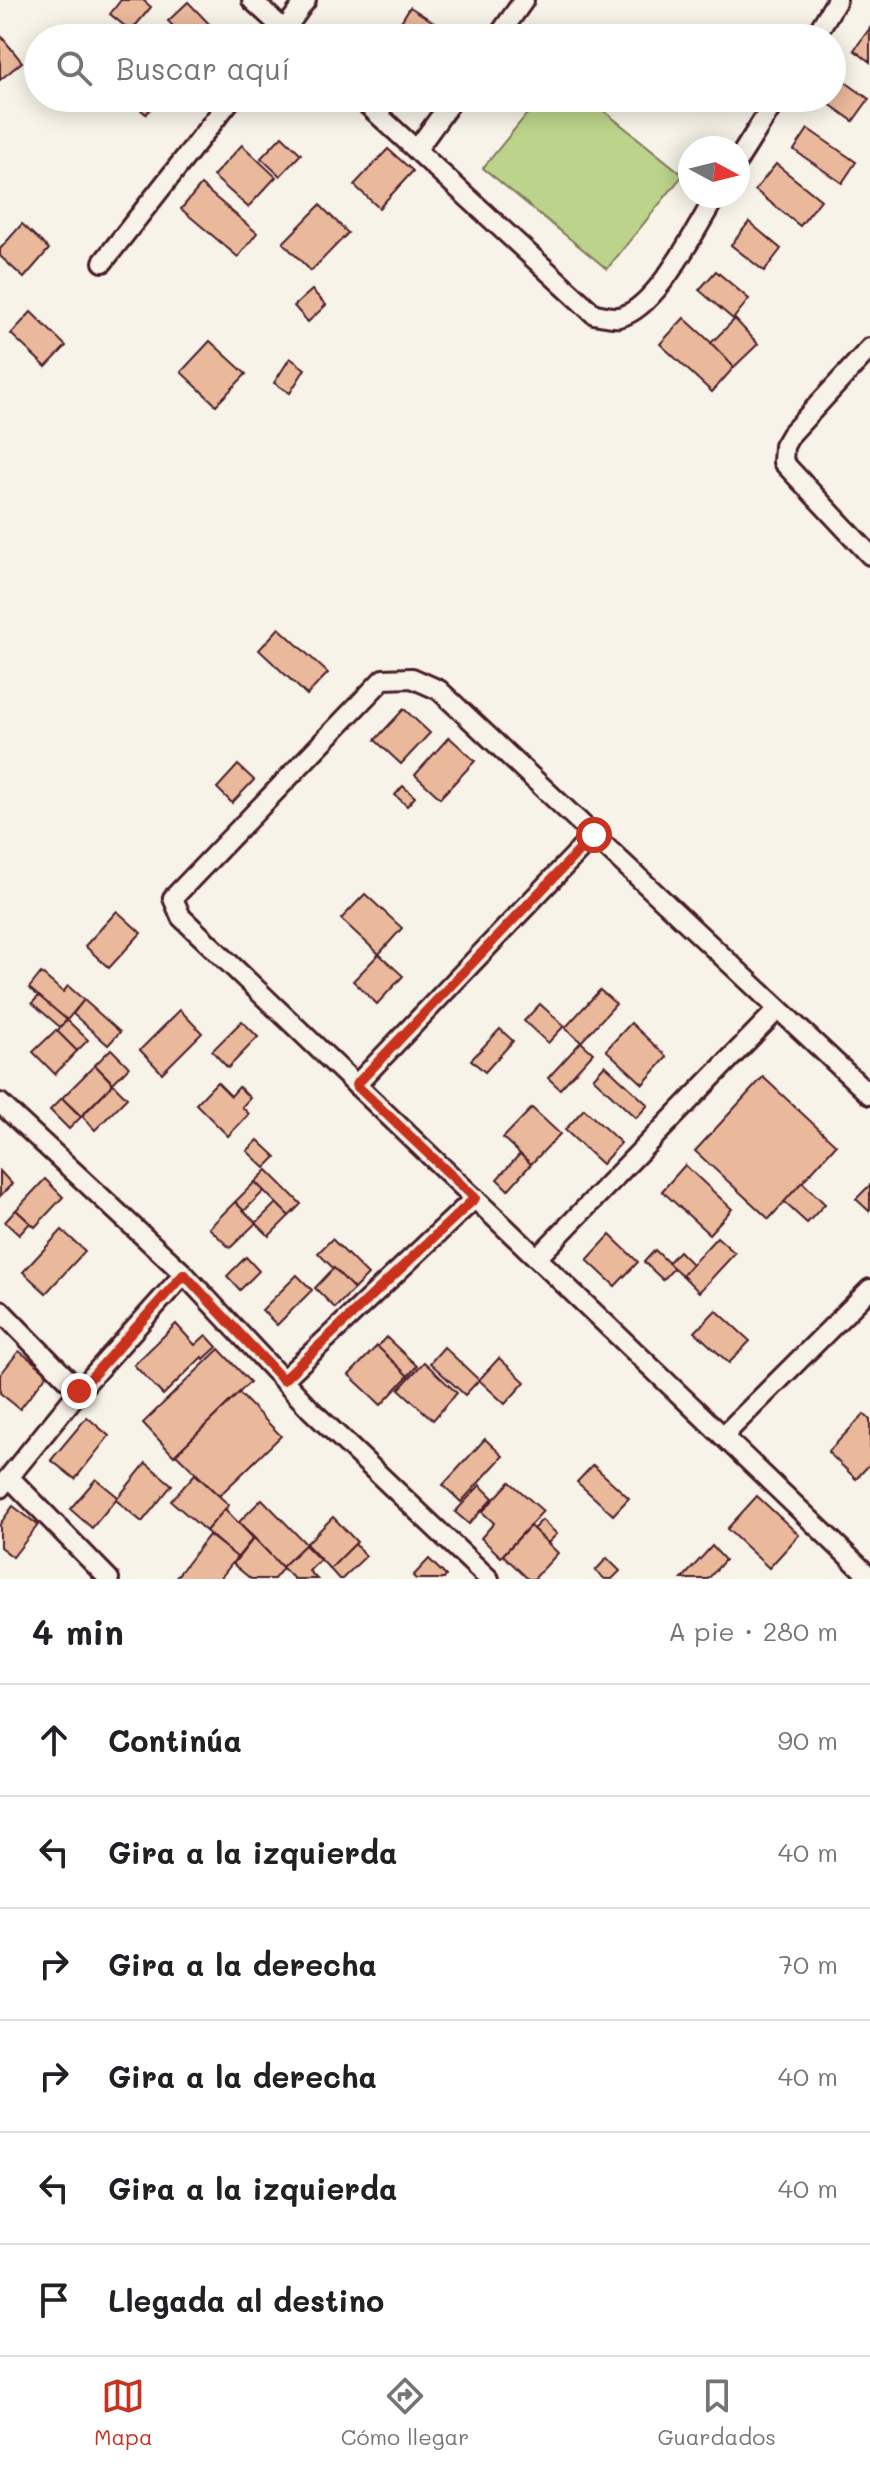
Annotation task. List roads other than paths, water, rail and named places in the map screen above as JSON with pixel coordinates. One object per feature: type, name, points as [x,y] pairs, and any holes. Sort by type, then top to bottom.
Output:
[{"type":"street","points":[[252,0],[275,24]]},
{"type":"street","points":[[293,24],[306,0]]},
{"type":"street","points":[[507,24],[524,0]]},
{"type":"street","points":[[822,24],[837,0]]},
{"type":"street","points":[[103,262],[221,112]]},
{"type":"street","points":[[376,112],[594,314],[618,317],[642,307],[661,284],[708,208]]},
{"type":"street","points":[[417,149],[444,112]]},
{"type":"street","points":[[750,141],[768,112]]},
{"type":"street","points":[[870,348],[791,434],[784,446],[783,462],[870,555]]},
{"type":"street","points":[[867,1577],[181,917],[173,898],[383,679],[412,678],[439,690],[870,1095]]},
{"type":"street","points":[[356,1085],[594,835]]},
{"type":"street","points":[[537,1258],[778,1009]]},
{"type":"street","points":[[0,1103],[184,1274],[283,1380],[489,1579]]},
{"type":"street","points":[[283,1380],[475,1198]]},
{"type":"street","points":[[109,1579],[5,1483],[79,1391],[184,1274]]},
{"type":"street","points":[[723,1436],[870,1289]]},
{"type":"street","points":[[0,1310],[79,1391]]}]
